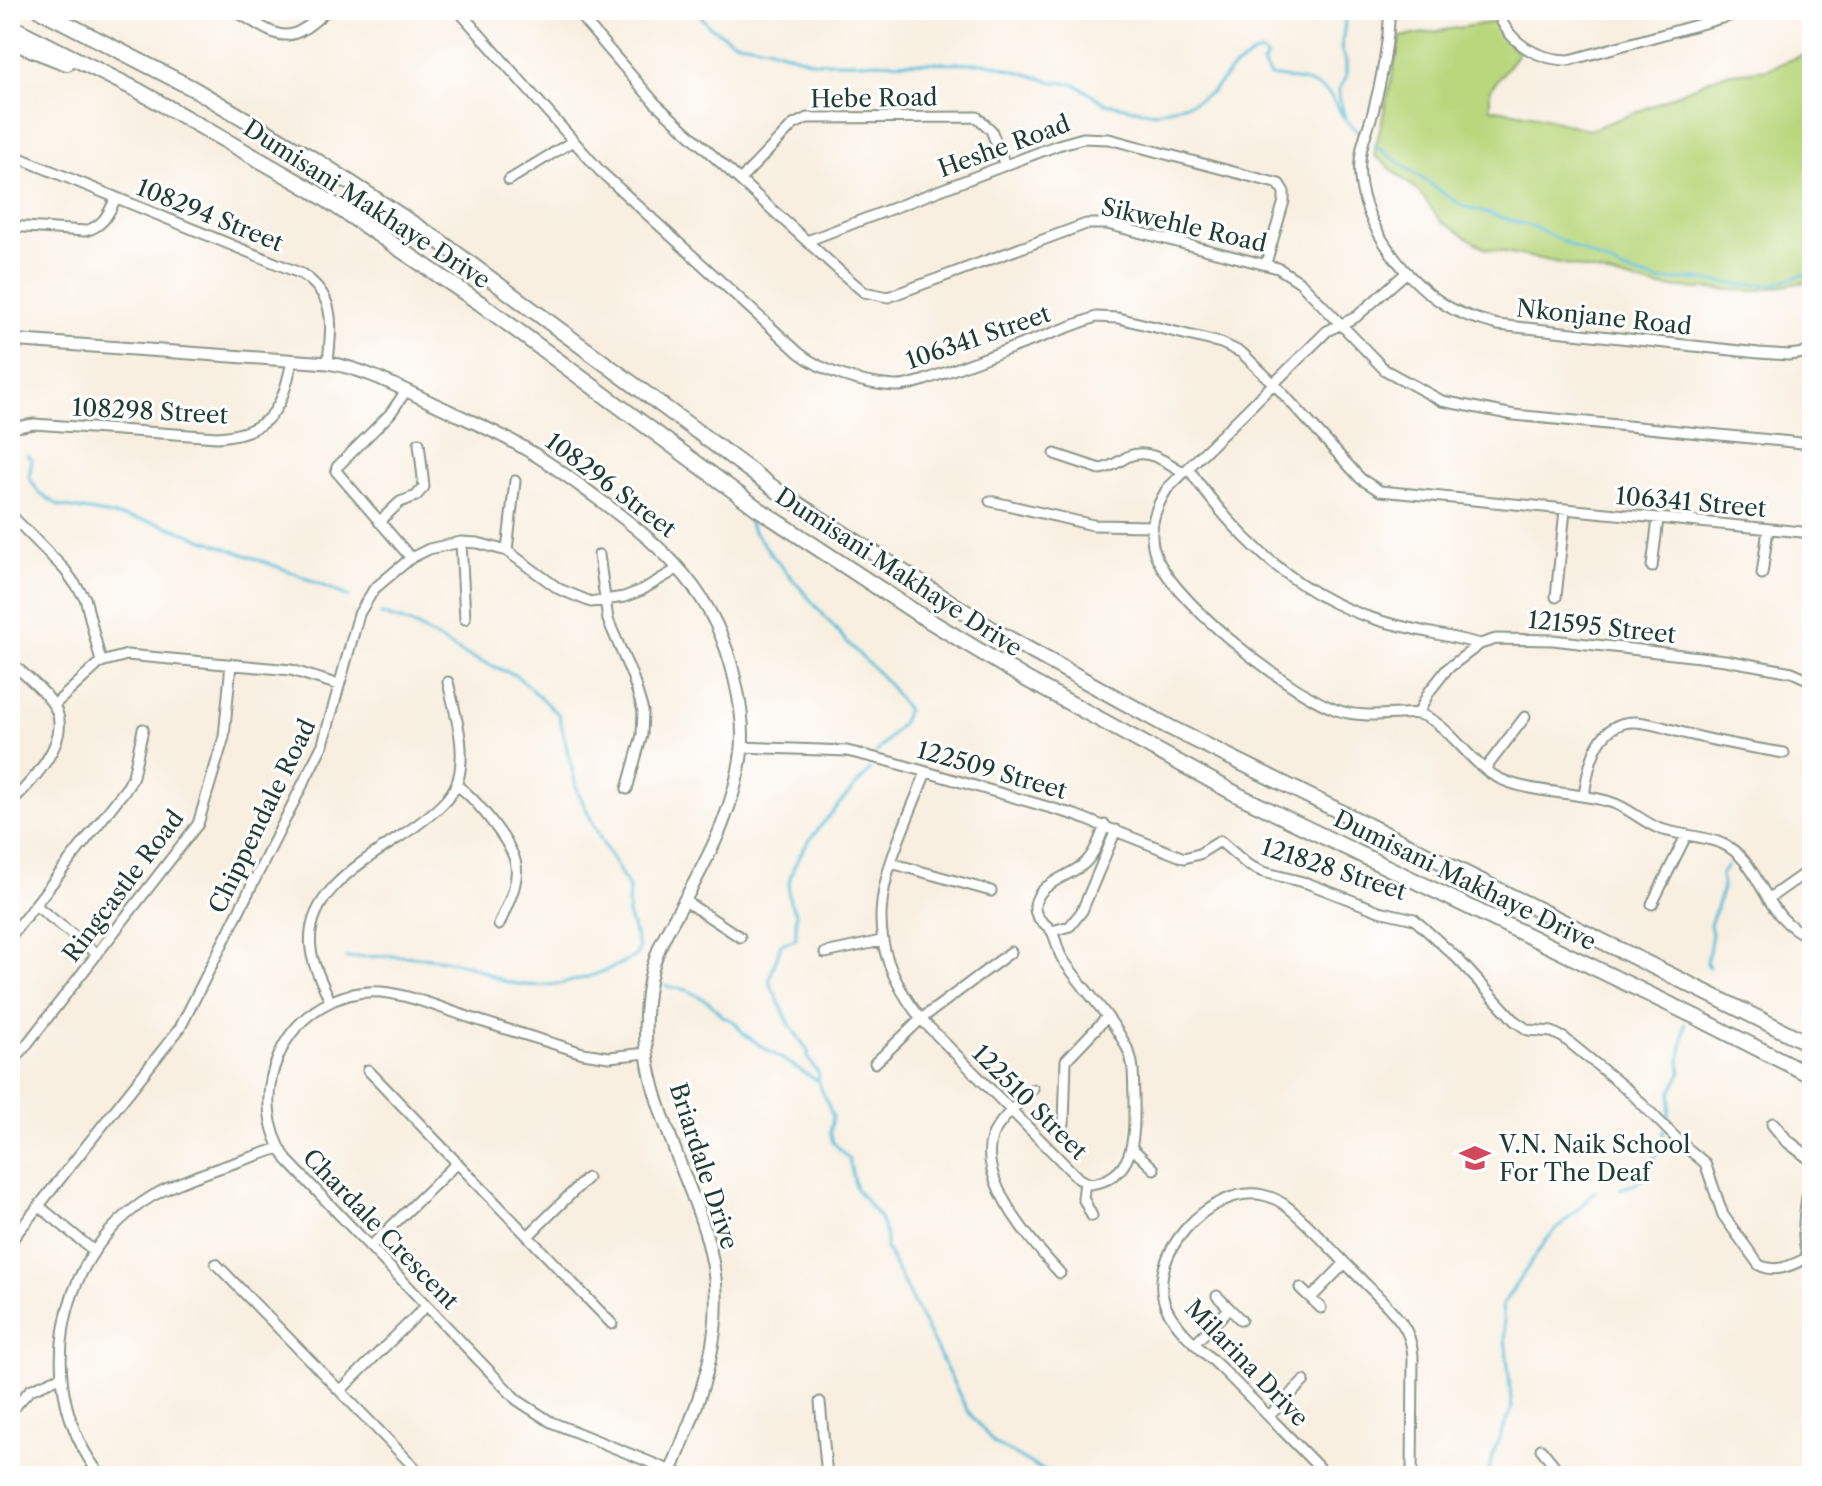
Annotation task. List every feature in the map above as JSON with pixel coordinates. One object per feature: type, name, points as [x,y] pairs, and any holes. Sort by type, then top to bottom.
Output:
[{"type":"main road","name":"Dumisani Makhaye Drive","points":[[40,10],[192,88],[392,209],[779,492],[1019,645],[1198,741],[1812,1045]]},
{"type":"main road","name":"Dumisani Makhaye Drive","points":[[10,26],[139,91],[264,161],[420,260],[757,508],[903,604],[1026,679],[1238,795],[1812,1076]]},
{"type":"main road","points":[[10,41],[139,91]]},
{"type":"street","points":[[233,10],[288,36],[299,34],[327,10]]},
{"type":"street","name":"106341 Street","points":[[458,10],[600,171],[799,353],[820,367],[875,383],[894,386],[911,384],[1085,320],[1105,316],[1229,346],[1250,359],[1361,479],[1373,488],[1812,533]]},
{"type":"street","name":"Sikwehle Road","points":[[575,10],[655,103],[864,292],[881,297],[913,289],[1086,224],[1107,224],[1266,263],[1300,282],[1385,370],[1442,401],[1514,415],[1812,444]]},
{"type":"street","name":"Nkonjane Road","points":[[1390,10],[1385,58],[1364,139],[1360,169],[1367,207],[1407,272],[1445,305],[1464,315],[1498,325],[1759,353],[1789,355],[1812,352]]},
{"type":"street","points":[[1497,10],[1500,20],[1515,41],[1541,56],[1570,60],[1751,10]]},
{"type":"street","name":"Hebe Road","points":[[740,180],[793,125],[807,118],[977,117],[991,130],[1005,165]]},
{"type":"street","name":"Heshe Road","points":[[807,241],[1058,145],[1095,137],[1275,182],[1284,192],[1284,201],[1266,263]]},
{"type":"street","points":[[509,180],[573,141]]},
{"type":"street","name":"108294 Street","points":[[10,154],[313,281],[322,290],[330,313],[328,363]]},
{"type":"street","points":[[10,226],[95,229],[107,217],[116,198]]},
{"type":"street","points":[[1407,272],[1356,317],[1327,331],[1186,470],[1159,502],[1152,526],[1158,562],[1174,585],[1218,631],[1277,674],[1337,710],[1358,714],[1418,714],[1503,780],[1610,801],[1654,826],[1719,842],[1733,850],[1748,865],[1776,912],[1790,928],[1812,938]]},
{"type":"street","name":"108296 Street","points":[[10,340],[328,363],[364,372],[528,450],[640,529],[679,568],[702,598],[721,631],[730,656],[739,697],[742,747],[724,823],[662,942],[652,968],[647,1053]]},
{"type":"street","name":"108298 Street","points":[[10,428],[34,424],[217,437],[239,435],[256,428],[278,408],[285,395],[292,361]]},
{"type":"street","points":[[406,391],[390,414],[337,467],[337,475],[411,558]]},
{"type":"street","points":[[379,522],[400,502],[416,496],[424,487],[419,443]]},
{"type":"street","points":[[1055,454],[1100,469],[1143,453],[1186,470],[1265,558],[1302,585],[1377,620],[1480,644]]},
{"type":"street","points":[[507,551],[515,481]]},
{"type":"street","points":[[990,501],[1093,525],[1152,526]]},
{"type":"street","points":[[1556,597],[1565,510]]},
{"type":"street","points":[[10,514],[65,570],[85,598],[101,662]]},
{"type":"street","points":[[1652,567],[1658,519]]},
{"type":"street","points":[[1762,574],[1768,529]]},
{"type":"street","points":[[461,542],[465,619]]},
{"type":"street","name":"Chippendale Road","points":[[10,1242],[180,1028],[317,756],[356,623],[367,601],[385,578],[429,549],[461,542],[507,551],[570,595],[591,602],[642,590],[679,568]]},
{"type":"street","points":[[599,555],[611,632],[633,678],[643,711],[642,735],[627,789]]},
{"type":"street","name":"121595 Street","points":[[1418,714],[1429,692],[1447,669],[1480,644],[1496,639],[1601,645],[1777,668],[1812,681]]},
{"type":"street","points":[[54,705],[101,662],[127,655],[291,670],[339,685]]},
{"type":"street","points":[[10,661],[54,705],[58,724],[50,754],[31,783],[10,803]]},
{"type":"street","name":"Ringcastle Road","points":[[10,1066],[194,832],[203,815],[224,737],[231,664]]},
{"type":"street","points":[[330,1001],[313,963],[311,927],[324,897],[342,879],[432,814],[456,785],[461,764],[461,743],[448,682]]},
{"type":"street","points":[[1485,769],[1525,717]]},
{"type":"street","points":[[1584,796],[1588,769],[1596,746],[1613,728],[1628,722],[1784,753]]},
{"type":"street","points":[[10,937],[128,786],[143,729]]},
{"type":"street","name":"122509 Street","points":[[742,747],[847,751],[1105,825],[1184,858],[1199,854],[1220,841]]},
{"type":"street","name":"122510 Street","points":[[926,772],[891,863],[881,901],[881,941],[890,971],[921,1019],[1079,1179],[1097,1183],[1111,1176],[1121,1168],[1133,1149]]},
{"type":"street","points":[[456,785],[482,810],[514,858],[514,883],[499,925]]},
{"type":"street","points":[[1105,825],[1098,844],[1084,864],[1051,883],[1035,901],[1037,916],[1052,931],[1061,956],[1125,1044],[1132,1061],[1133,1149],[1154,1169]]},
{"type":"street","points":[[1052,931],[1070,926],[1082,911],[1116,830]]},
{"type":"street","points":[[1652,904],[1686,836]]},
{"type":"street","name":"121828 Street","points":[[1220,841],[1240,859],[1263,872],[1307,883],[1379,911],[1407,916],[1421,924],[1515,1021],[1528,1030],[1552,1032],[1564,1038],[1629,1091],[1705,1163],[1723,1215],[1759,1265],[1767,1269],[1780,1269],[1810,1259],[1812,1175]]},
{"type":"street","points":[[891,863],[991,891]]},
{"type":"street","points":[[1768,899],[1812,868]]},
{"type":"street","points":[[685,901],[740,937]]},
{"type":"street","points":[[35,905],[97,954]]},
{"type":"street","points":[[825,953],[881,941]]},
{"type":"street","points":[[875,1063],[921,1019],[1011,952]]},
{"type":"street","name":"Chardale Crescent","points":[[647,1053],[609,1057],[583,1053],[388,993],[372,992],[330,1001],[305,1018],[292,1032],[274,1066],[268,1103],[279,1148],[309,1185],[528,1409],[551,1422],[670,1473],[684,1476]]},
{"type":"street","points":[[1064,1124],[1064,1065],[1106,1018]]},
{"type":"street","name":"Briardale Drive","points":[[647,1053],[666,1124],[707,1237],[717,1302],[716,1338],[709,1371],[670,1473]]},
{"type":"street","points":[[368,1070],[612,1324]]},
{"type":"street","points":[[1033,1089],[992,1137],[992,1170],[1025,1231],[1060,1273]]},
{"type":"street","points":[[1773,1124],[1786,1140],[1812,1160]]},
{"type":"street","points":[[101,1476],[77,1438],[60,1377],[65,1317],[74,1287],[94,1251],[125,1216],[145,1200],[198,1176],[279,1148]]},
{"type":"street","points":[[370,1247],[457,1163]]},
{"type":"street","points":[[528,1236],[587,1178]]},
{"type":"street","points":[[1085,1182],[1083,1198],[1092,1216]]},
{"type":"street","name":"Milarina Drive","points":[[1327,1476],[1172,1318],[1162,1295],[1161,1279],[1172,1246],[1216,1203],[1239,1194],[1278,1200],[1290,1209],[1399,1320],[1411,1342],[1412,1476]]},
{"type":"street","points":[[39,1206],[94,1251]]},
{"type":"street","points":[[1311,1298],[1345,1263]]},
{"type":"street","points":[[216,1264],[423,1476]]},
{"type":"street","points":[[1300,1288],[1321,1308]]},
{"type":"street","points":[[1217,1296],[1241,1320]]},
{"type":"street","points":[[341,1390],[426,1306]]},
{"type":"street","points":[[1195,1343],[1229,1309]]},
{"type":"street","points":[[10,1412],[30,1390],[60,1377]]},
{"type":"street","points":[[1269,1416],[1304,1381]]},
{"type":"street","points":[[820,1402],[827,1476]]},
{"type":"street","points":[[1541,1449],[1563,1476]]},
{"type":"green space","points":[[1494,22],[1502,36],[1519,52],[1490,90],[1490,108],[1542,117],[1589,130],[1723,74],[1768,69],[1812,51],[1812,281],[1753,291],[1656,287],[1484,248],[1441,221],[1418,191],[1374,155],[1401,37]]},
{"type":"waterway","points":[[696,10],[709,26],[733,41],[767,47],[814,62],[988,63],[1054,82],[1075,84],[1105,103],[1154,113],[1194,102],[1212,92],[1230,71],[1253,54],[1261,52],[1267,57],[1263,64],[1270,76],[1300,81],[1322,89],[1346,120]]},
{"type":"waterway","points":[[1347,10],[1341,49],[1346,61],[1346,77],[1339,97],[1346,120],[1357,131]]},
{"type":"waterway","points":[[1374,145],[1462,206],[1531,226],[1626,272],[1659,281],[1695,279],[1740,285],[1774,284],[1812,272]]},
{"type":"waterway","points":[[27,455],[32,460],[29,477],[39,493],[60,506],[158,523],[289,571],[349,597]]},
{"type":"waterway","points":[[748,519],[770,553],[846,641],[886,681],[907,710],[901,724],[877,752]]},
{"type":"waterway","points":[[346,958],[394,956],[442,960],[473,967],[507,982],[541,986],[574,981],[606,970],[636,956],[639,948],[628,914],[629,888],[577,790],[559,715],[517,676],[466,655],[412,624],[381,614]]},
{"type":"waterway","points":[[818,1081],[819,1074],[808,1059],[808,1051],[790,1025],[769,981],[781,944],[796,939],[796,912],[789,896],[790,877],[799,858],[827,817],[870,770]]},
{"type":"waterway","points":[[1709,967],[1710,925],[1723,888],[1721,875],[1727,865]]},
{"type":"waterway","points":[[666,986],[687,990],[709,1002],[722,1016],[735,1022],[743,1033],[818,1081],[833,1117],[830,1132],[833,1142],[849,1159],[856,1189],[880,1218],[886,1248],[967,1410],[994,1443],[1059,1476]]},
{"type":"waterway","points":[[1668,1125],[1671,1092],[1681,1073],[1685,1023]]},
{"type":"waterway","points":[[1620,1189],[1647,1177],[1652,1161],[1660,1150],[1664,1131]]},
{"type":"waterway","points":[[1491,1476],[1489,1469],[1496,1446],[1512,1409],[1502,1305],[1547,1239],[1595,1192]]},
{"type":"place","name":"V.N. Naik School For The Deaf","points":[[1475,1158]]}]
